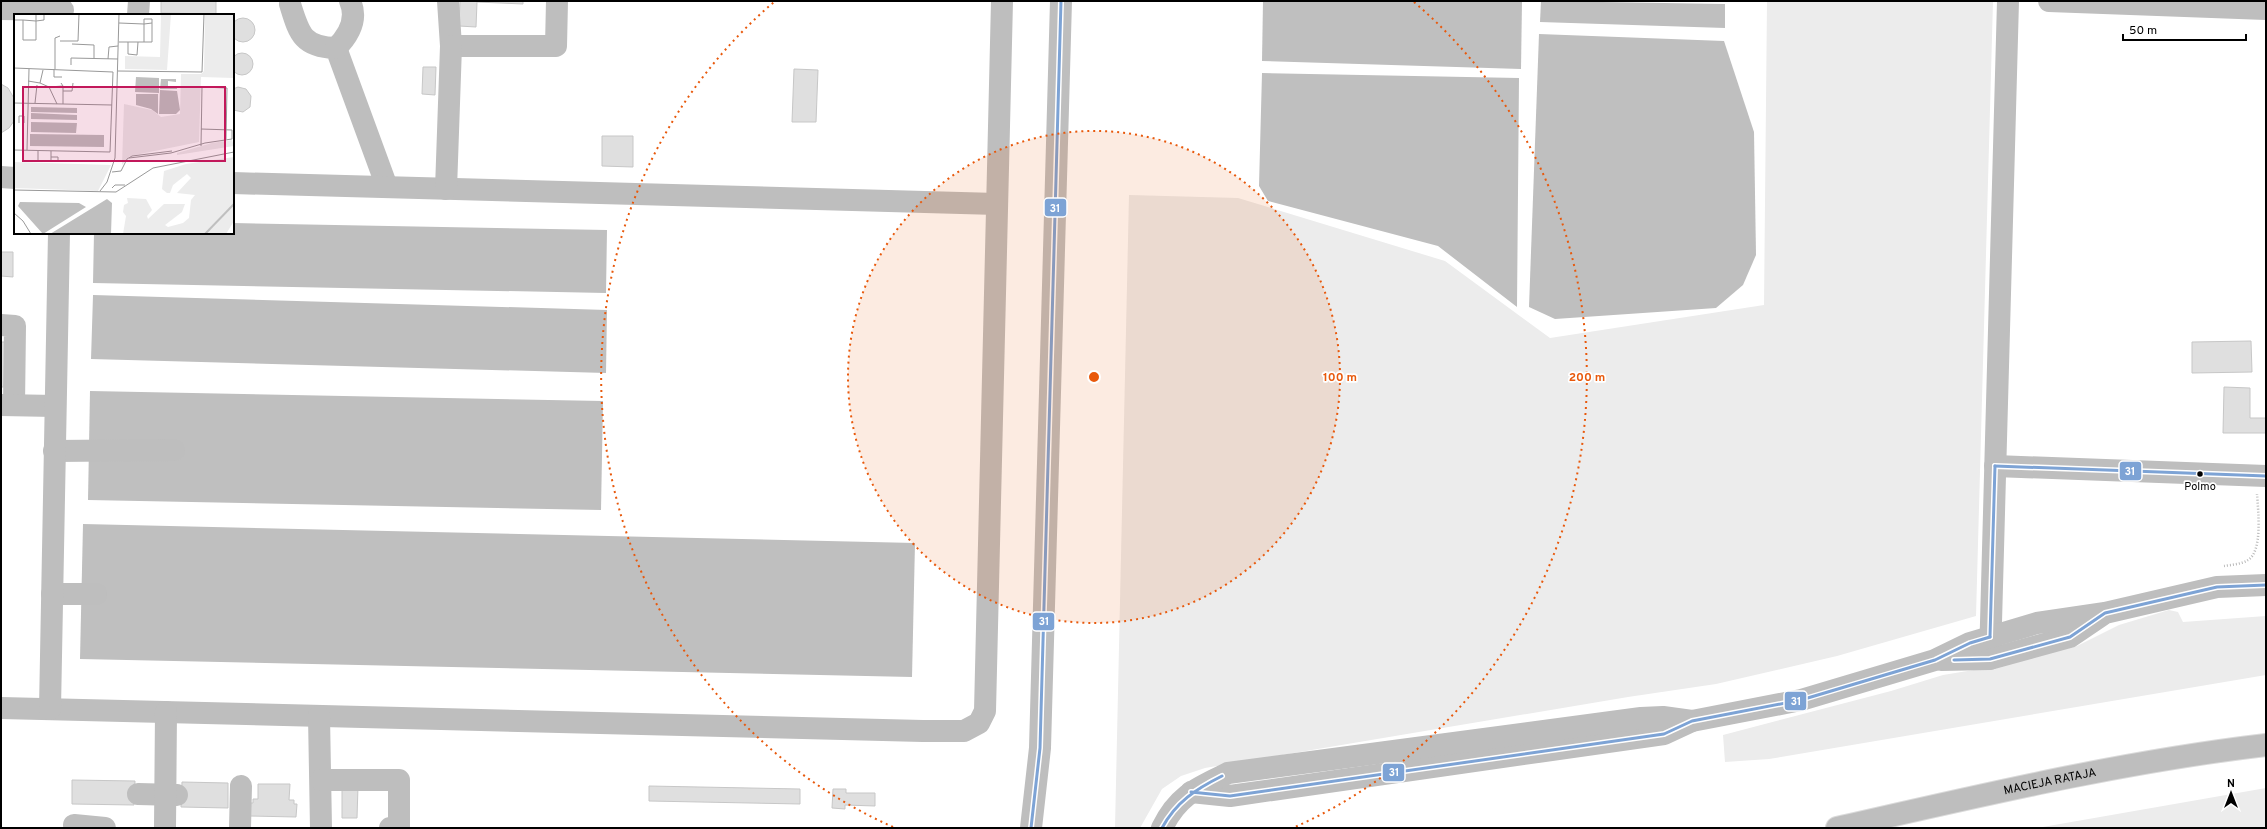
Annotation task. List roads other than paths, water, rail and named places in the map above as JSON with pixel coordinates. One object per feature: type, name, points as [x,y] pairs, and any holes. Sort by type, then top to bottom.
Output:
[{"type":"street","points":[[138,14],[139,1]]},
{"type":"street","points":[[290,2],[297,26],[306,40],[320,47],[336,48],[346,38],[352,25],[354,10],[350,1]]},
{"type":"street","points":[[446,189],[451,46],[448,1]]},
{"type":"street","points":[[451,46],[556,46],[557,1]]},
{"type":"street","points":[[1,708],[923,731],[964,731],[979,723],[984,711],[1002,1]]},
{"type":"street","points":[[1031,828],[1040,748],[1061,1]]},
{"type":"street","points":[[1990,659],[2008,1]]},
{"type":"street","points":[[2049,1],[2266,9]]},
{"type":"street","points":[[1,9],[63,9]]},
{"type":"street","points":[[336,48],[387,187]]},
{"type":"street","points":[[1,177],[14,178]]},
{"type":"street","points":[[234,183],[997,204]]},
{"type":"street","points":[[50,709],[54,451],[60,234]]},
{"type":"street","points":[[1,326],[15,326],[7,405],[55,406]]},
{"type":"street","points":[[54,451],[174,450]]},
{"type":"street","points":[[1995,466],[2262,484]]},
{"type":"street","points":[[1162,828],[1170,811],[1191,792],[1228,773],[1641,718],[1663,717],[1692,721],[1801,700],[1935,660],[1970,643],[2037,623],[2105,612],[2217,587],[2266,585]]},
{"type":"street","points":[[52,594],[96,594]]},
{"type":"street","points":[[1935,660],[1990,659],[2070,637],[2105,612]]},
{"type":"street","points":[[166,712],[171,795],[166,828]]},
{"type":"street","points":[[319,716],[321,828]]},
{"type":"street","name":"MACIEJA RATAJA","points":[[1837,828],[1980,796],[2124,767],[2266,745]]},
{"type":"street","points":[[321,780],[399,780],[398,828],[390,828]]},
{"type":"street","points":[[240,828],[241,786]]},
{"type":"street","points":[[138,794],[171,795]]},
{"type":"street","points":[[74,826],[105,828]]},
{"type":"place","name":"Polmo","points":[[2200,474]]}]
